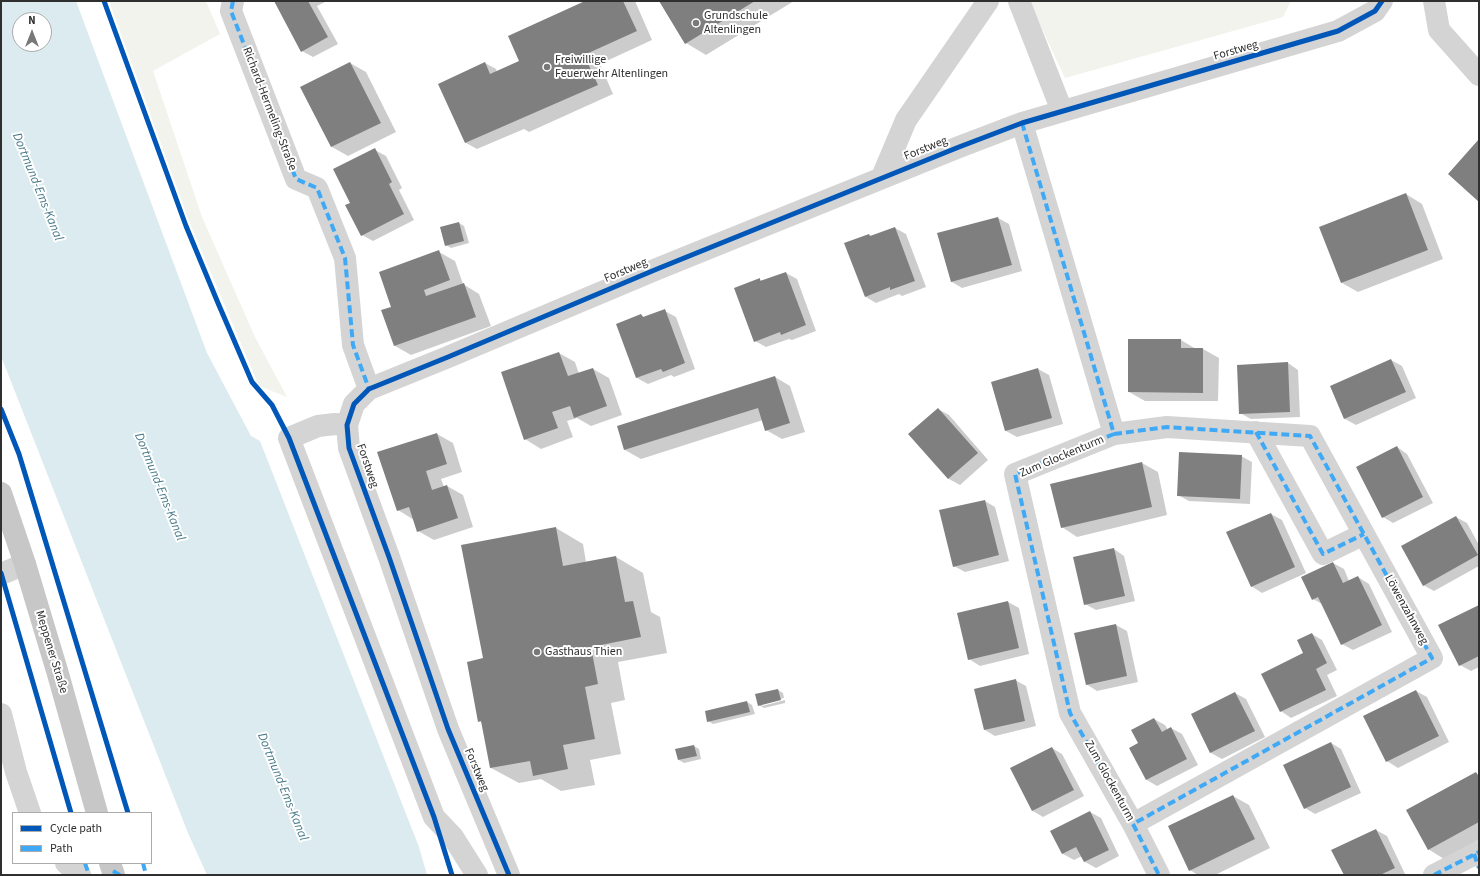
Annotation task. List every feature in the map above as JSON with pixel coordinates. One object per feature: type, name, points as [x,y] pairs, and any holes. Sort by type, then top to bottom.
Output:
[{"type":"main road","name":"Meppener Straße","points":[[1,496],[25,564],[97,812]]},
{"type":"main road","points":[[110,864],[114,875]]},
{"type":"street","name":"Richard-Hermeling-Straße","points":[[233,1],[231,11],[296,179],[317,188],[345,258],[353,345],[369,389]]},
{"type":"street","name":"Forstweg","points":[[882,178],[906,120],[988,1]]},
{"type":"street","points":[[1019,1],[1062,112]]},
{"type":"street","name":"Forstweg","points":[[509,875],[448,729],[389,557],[348,448],[347,425],[354,404],[369,389],[882,178],[1022,123],[1338,31],[1375,11],[1382,1]]},
{"type":"street","points":[[1434,1],[1439,30],[1479,75]]},
{"type":"street","name":"Zum Glockenturm","points":[[1022,123],[1114,434],[1015,474],[1070,713],[1133,824],[1159,875]]},
{"type":"street","points":[[347,425],[335,424],[318,426],[289,438],[434,817],[453,837],[476,875]]},
{"type":"street","name":"Löwenzahnweg","points":[[1114,434],[1167,427],[1310,436],[1432,658],[1133,824]]},
{"type":"street","points":[[1256,432],[1323,554],[1364,534]]},
{"type":"street","points":[[1,574],[25,564]]},
{"type":"street","points":[[1,714],[16,772],[30,812]]},
{"type":"street","points":[[1434,875],[1477,858]]},
{"type":"street","points":[[67,864],[80,875]]},
{"type":"shaded area","points":[[109,1],[206,1],[220,34],[153,71],[202,217],[255,337],[287,397],[259,386],[189,221]]},
{"type":"shaded area","points":[[1029,1],[1291,1],[1283,17],[1065,78]]},
{"type":"water","name":"Dortmund-Ems-Kanal","points":[[1,1],[76,1],[207,353],[251,436],[260,441],[419,847],[427,875],[207,875],[188,833],[1,356]]},
{"type":"building","points":[[274,1],[308,1],[328,37],[301,52]]},
{"type":"building","name":"Freiwillige Feuerwehr Altenlingen","points":[[585,1],[623,1],[637,31],[584,55],[598,85],[465,143],[438,84],[485,62],[490,74],[519,61],[508,36]]},
{"type":"building","name":"Grundschule Altenlingen","points":[[659,1],[755,1],[685,44]]},
{"type":"building","points":[[350,62],[381,123],[331,147],[300,87]]},
{"type":"building","points":[[1479,139],[1479,202],[1448,174]]},
{"type":"building","points":[[375,148],[392,182],[389,184],[404,214],[361,236],[345,205],[350,203],[333,169]]},
{"type":"building","points":[[1406,193],[1428,250],[1341,283],[1319,227]]},
{"type":"building","points":[[998,217],[1012,265],[951,282],[937,233]]},
{"type":"building","points":[[459,222],[464,241],[445,246],[440,227]]},
{"type":"building","points":[[895,227],[915,281],[890,290],[890,287],[865,297],[844,243]]},
{"type":"building","points":[[439,250],[450,280],[424,290],[426,296],[464,283],[476,317],[394,346],[381,310],[391,307],[379,272]]},
{"type":"building","points":[[786,272],[806,325],[781,335],[780,332],[754,342],[734,288],[760,278],[760,281]]},
{"type":"building","points":[[665,309],[685,363],[663,372],[661,369],[636,378],[616,324],[641,314],[643,317]]},
{"type":"building","points":[[1128,339],[1181,339],[1181,348],[1203,348],[1203,393],[1128,392]]},
{"type":"building","points":[[559,352],[568,376],[593,368],[607,406],[574,418],[570,406],[552,412],[558,428],[524,440],[501,372]]},
{"type":"building","points":[[1391,359],[1406,392],[1344,419],[1330,386]]},
{"type":"building","points":[[1288,362],[1290,412],[1239,414],[1237,365]]},
{"type":"building","points":[[1038,368],[1052,418],[1005,431],[991,382]]},
{"type":"building","points":[[775,376],[790,423],[765,431],[758,408],[624,450],[617,426]]},
{"type":"building","points":[[938,408],[978,453],[948,479],[908,434]]},
{"type":"building","points":[[437,433],[447,464],[426,471],[432,490],[447,485],[458,518],[417,532],[409,507],[397,511],[377,452]]},
{"type":"building","points":[[1397,446],[1423,497],[1382,518],[1356,467]]},
{"type":"building","points":[[1179,452],[1242,455],[1240,499],[1177,496]]},
{"type":"building","points":[[1142,462],[1152,507],[1061,528],[1050,484]]},
{"type":"building","points":[[985,500],[999,555],[953,567],[939,510]]},
{"type":"building","points":[[1271,513],[1295,567],[1251,587],[1226,532]]},
{"type":"building","points":[[1456,516],[1478,555],[1423,586],[1401,546]]},
{"type":"building","name":"Gasthaus Thien","points":[[556,527],[563,566],[616,556],[625,602],[633,601],[641,637],[591,647],[598,684],[585,687],[595,739],[563,745],[568,769],[533,776],[530,761],[490,768],[481,721],[478,722],[467,662],[483,658],[461,545]]},
{"type":"building","points":[[1114,548],[1125,596],[1084,605],[1073,557]]},
{"type":"building","points":[[1333,562],[1343,583],[1358,576],[1382,625],[1341,645],[1318,597],[1312,600],[1301,577]]},
{"type":"building","points":[[1008,601],[1019,648],[968,660],[957,613]]},
{"type":"building","points":[[1479,605],[1479,656],[1459,666],[1438,625]]},
{"type":"building","points":[[1116,624],[1127,676],[1086,685],[1074,633]]},
{"type":"building","points":[[1312,633],[1327,663],[1316,669],[1326,690],[1280,712],[1261,674],[1303,653],[1297,640]]},
{"type":"building","points":[[1016,679],[1025,721],[984,730],[974,689]]},
{"type":"building","points":[[778,689],[781,700],[758,706],[755,694]]},
{"type":"building","points":[[1416,690],[1439,736],[1386,762],[1363,716]]},
{"type":"building","points":[[1235,692],[1255,731],[1210,753],[1191,714]]},
{"type":"building","points":[[747,701],[750,712],[707,722],[705,711]]},
{"type":"building","points":[[1154,718],[1162,732],[1171,727],[1187,759],[1146,780],[1129,748],[1138,743],[1131,730]]},
{"type":"building","points":[[1331,742],[1351,787],[1304,809],[1283,765]]},
{"type":"building","points":[[694,745],[697,756],[678,760],[675,749]]},
{"type":"building","points":[[1052,747],[1074,790],[1032,811],[1010,768]]},
{"type":"building","points":[[1476,772],[1479,777],[1479,822],[1428,850],[1406,810]]},
{"type":"building","points":[[1233,795],[1255,839],[1189,871],[1168,826]]},
{"type":"building","points":[[1090,811],[1109,850],[1084,862],[1076,847],[1062,854],[1050,831]]},
{"type":"building","points":[[1376,829],[1395,868],[1380,875],[1344,875],[1331,850]]},
{"type":"marked path","points":[[233,1],[231,11],[296,179],[317,188],[345,258],[353,345],[369,389]]},
{"type":"marked path","points":[[1022,123],[1114,434],[1015,474],[1070,713],[1133,824],[1159,875]]},
{"type":"marked path","points":[[1114,434],[1167,427],[1310,436],[1432,658],[1133,824]]},
{"type":"marked path","points":[[1256,432],[1323,554],[1364,534]]},
{"type":"marked path","points":[[1434,875],[1479,852]]},
{"type":"marked path","points":[[1474,854],[1479,868]]},
{"type":"marked path","points":[[85,864],[89,875]]},
{"type":"marked path","points":[[143,864],[146,875]]},
{"type":"marked path","points":[[113,871],[120,875]]},
{"type":"cycle path","points":[[104,1],[186,226],[218,303],[252,382],[272,405],[289,438],[434,817],[452,875]]},
{"type":"cycle path","points":[[509,875],[448,729],[389,557],[349,448],[347,425],[354,404],[369,389],[657,269],[959,147],[1022,123],[1338,31],[1375,11],[1382,1]]},
{"type":"cycle path","points":[[1,409],[19,454],[128,812]]},
{"type":"cycle path","points":[[1,573],[71,812]]},
{"type":"place","name":"Grundschule Altenlingen","points":[[696,23]]},
{"type":"place","name":"Freiwillige Feuerwehr Altenlingen","points":[[547,67]]},
{"type":"place","name":"Gasthaus Thien","points":[[537,652]]}]
